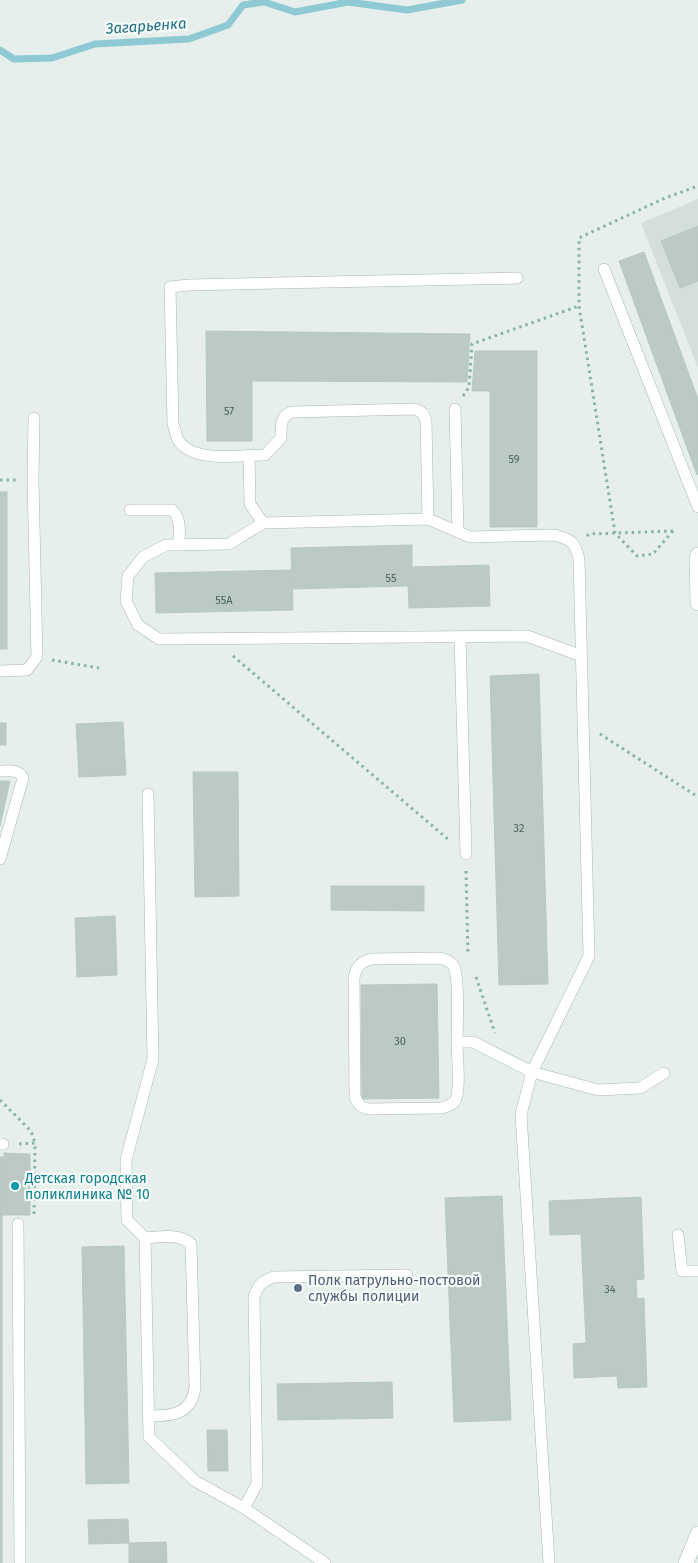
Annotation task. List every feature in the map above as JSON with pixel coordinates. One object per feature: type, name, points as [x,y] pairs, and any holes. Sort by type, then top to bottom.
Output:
[{"type":"main road","points":[[698,555],[698,603]]},
{"type":"main road","points":[[686,1563],[698,1534]]},
{"type":"lane","points":[[604,269],[698,506]]},
{"type":"lane","points":[[428,519],[426,421],[424,414],[420,410],[292,412],[283,418],[281,438],[265,455],[206,456],[189,451],[178,439],[173,424],[170,287],[189,285],[518,278]]},
{"type":"lane","points":[[455,409],[458,532]]},
{"type":"lane","points":[[0,671],[27,670],[37,658],[33,480],[34,418]]},
{"type":"lane","points":[[249,455],[250,504],[263,523]]},
{"type":"lane","points":[[130,510],[172,510],[176,513],[178,519],[179,545]]},
{"type":"lane","points":[[549,1563],[521,1114],[532,1072],[589,956],[582,656],[579,559],[576,546],[568,539],[555,535],[470,537],[428,519],[263,523],[229,544],[166,545],[143,557],[128,576],[126,601],[138,625],[159,639],[527,636],[582,656]]},
{"type":"lane","points":[[460,636],[466,854]]},
{"type":"lane","points":[[0,771],[17,771],[23,778],[0,858]]},
{"type":"lane","points":[[148,794],[152,1059],[126,1160],[127,1220],[146,1238],[178,1237],[191,1244],[194,1378],[194,1396],[182,1411],[170,1416],[149,1416]]},
{"type":"lane","points":[[439,958],[448,960],[454,966],[456,977],[457,1042],[458,1091],[456,1100],[450,1106],[441,1108],[362,1108],[357,1103],[356,1097],[354,978],[356,969],[362,961],[372,959],[439,958]]},
{"type":"lane","points":[[457,1042],[474,1042],[532,1072],[598,1090],[640,1088],[664,1073]]},
{"type":"lane","points":[[18,1224],[20,1563]]},
{"type":"lane","points":[[678,1235],[682,1271],[698,1271]]},
{"type":"lane","points":[[146,1238],[149,1437],[195,1481],[244,1508],[325,1563]]},
{"type":"lane","points":[[244,1508],[257,1484],[254,1297],[258,1286],[264,1280],[274,1277],[407,1275]]},
{"type":"path","points":[[576,546],[589,534],[614,533],[634,532],[673,532],[653,554],[637,556],[614,533],[579,306],[579,238],[666,198],[698,186]]},
{"type":"path","points":[[455,409],[469,387],[472,344],[579,306]]},
{"type":"path","points":[[213,638],[466,854],[468,956]]},
{"type":"path","points":[[37,658],[99,668]]},
{"type":"path","points":[[583,723],[698,798]]},
{"type":"path","points":[[475,975],[503,1057]]},
{"type":"path","points":[[0,1100],[31,1131],[36,1143],[34,1224],[18,1224]]},
{"type":"path","points":[[2,1144],[36,1143]]},
{"type":"shaded area","points":[[698,199],[698,368],[641,223]]},
{"type":"building","points":[[698,226],[698,281],[680,288],[661,241]]},
{"type":"building","points":[[644,252],[698,399],[697,475],[619,261]]},
{"type":"building","points":[[206,331],[470,334],[467,382],[252,381],[252,441],[207,441]]},
{"type":"building","points":[[475,351],[537,351],[537,527],[490,527],[490,391],[472,391]]},
{"type":"building","points":[[0,492],[7,492],[7,649],[0,649]]},
{"type":"building","points":[[412,545],[412,567],[489,565],[490,606],[409,608],[408,586],[292,589],[291,548]]},
{"type":"building","points":[[292,570],[293,610],[156,613],[155,573]]},
{"type":"building","points":[[539,674],[548,984],[499,985],[490,676]]},
{"type":"building","points":[[123,722],[126,775],[79,777],[76,724]]},
{"type":"building","points":[[0,723],[6,723],[6,745],[0,745]]},
{"type":"building","points":[[193,772],[238,772],[239,896],[195,897]]},
{"type":"building","points":[[0,781],[10,781],[0,826]]},
{"type":"building","points":[[331,886],[424,886],[424,911],[331,910]]},
{"type":"building","points":[[115,916],[117,975],[77,977],[75,918]]},
{"type":"building","points":[[437,984],[439,1098],[362,1099],[361,985]]},
{"type":"building","name":"Детская городская поликлиника № 10","points":[[4,1153],[30,1154],[30,1215],[0,1215],[0,1157],[4,1157]]},
{"type":"building","points":[[502,1196],[511,1420],[454,1422],[445,1198]]},
{"type":"building","points":[[641,1197],[644,1279],[636,1280],[637,1299],[644,1298],[647,1387],[618,1388],[617,1376],[574,1378],[573,1344],[586,1343],[581,1234],[550,1235],[549,1201]]},
{"type":"building","points":[[0,1215],[2,1215],[2,1563],[0,1563]]},
{"type":"building","points":[[124,1246],[129,1483],[86,1484],[82,1247]]},
{"type":"building","points":[[392,1382],[393,1418],[278,1420],[277,1384]]},
{"type":"building","points":[[207,1430],[227,1430],[228,1471],[208,1471]]},
{"type":"building","points":[[128,1519],[129,1543],[89,1544],[88,1520]]},
{"type":"building","points":[[166,1542],[167,1563],[129,1563],[129,1543]]},
{"type":"waterway","name":"Загарьенка","points":[[0,50],[14,59],[52,58],[95,44],[189,39],[228,25],[243,5],[264,2],[295,12],[348,2],[407,10],[462,0]]},
{"type":"place","name":"Детская городская поликлиника № 10","points":[[15,1186]]},
{"type":"place","name":"Полк патрульно-постовой службы полиции","points":[[298,1288]]}]
